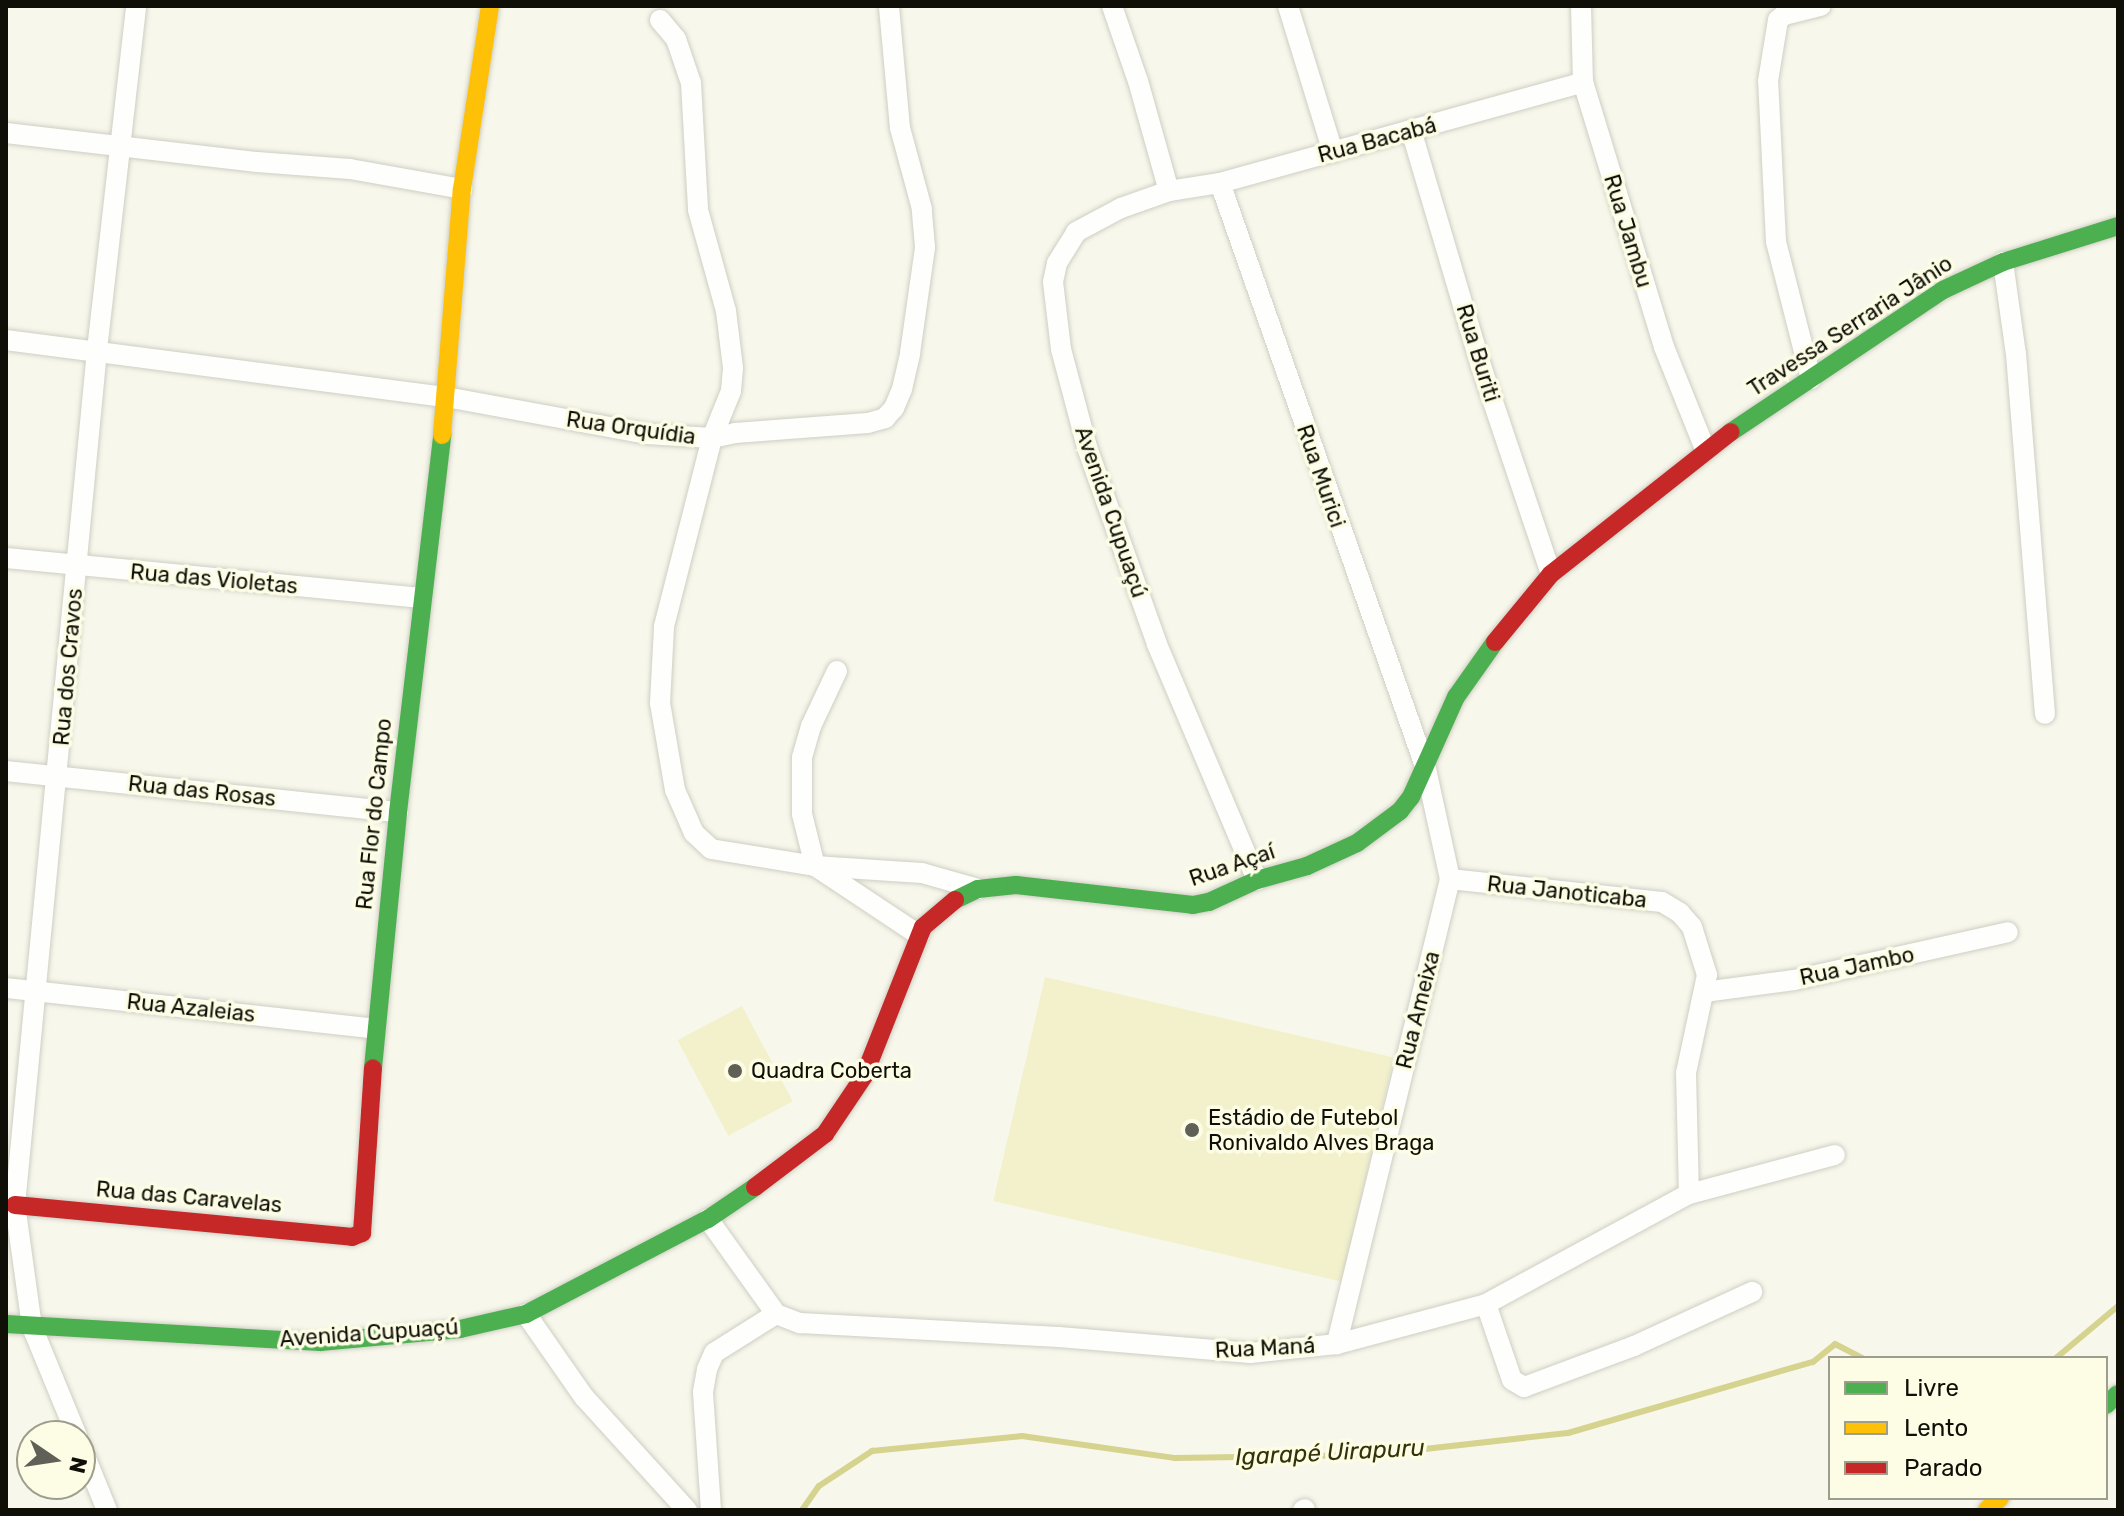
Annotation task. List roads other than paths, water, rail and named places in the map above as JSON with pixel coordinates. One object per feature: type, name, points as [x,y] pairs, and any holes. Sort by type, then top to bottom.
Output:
[{"type":"main road","name":"Rua Flor do Campo","points":[[358,1236],[362,1229],[376,1029],[398,812],[446,397],[462,189],[490,6]]},
{"type":"main road","name":"Travessa Serraria Jânio","points":[[1705,449],[1943,290],[2003,262],[2118,226]]},
{"type":"main road","name":"Rua Açaí","points":[[708,1219],[807,1150],[844,1110],[864,1076],[919,935],[935,913],[978,889],[1016,885],[1179,906],[1209,902],[1257,880],[1307,866],[1357,843],[1400,811],[1426,769],[1456,697],[1475,666],[1551,574],[1705,449]]},
{"type":"main road","name":"Rua das Caravelas","points":[[15,1205],[358,1236]]},
{"type":"main road","name":"Avenida Cupuaçú","points":[[6,1324],[320,1342],[460,1329],[526,1314],[708,1219]]},
{"type":"street","name":"Rua dos Cravos","points":[[70,1420],[32,1327],[15,1205],[33,990],[59,776],[97,350],[136,6]]},
{"type":"street","name":"Rua Orquídia","points":[[6,340],[446,397],[647,434],[712,438],[735,433],[868,423],[885,418],[894,408],[902,389],[918,316],[925,247],[922,209],[900,128],[889,6]]},
{"type":"street","points":[[1112,6],[1138,81],[1169,191]]},
{"type":"street","points":[[1288,6],[1333,152]]},
{"type":"street","name":"Rua Jambu","points":[[1581,6],[1583,82],[1664,347],[1705,449]]},
{"type":"street","points":[[1811,379],[1776,242],[1768,81],[1778,20],[1784,15],[1821,6]]},
{"type":"street","points":[[660,20],[676,39],[691,83],[698,210],[732,344],[731,391],[712,438],[664,627],[660,664],[662,718],[675,790],[694,833],[711,849],[815,866],[922,873],[978,889]]},
{"type":"street","name":"Rua Bacabá","points":[[1169,191],[1220,183],[1583,82]]},
{"type":"street","name":"Rua Buriti","points":[[1411,130],[1481,366],[1551,574]]},
{"type":"street","points":[[6,133],[350,169],[462,189]]},
{"type":"street","name":"Rua Murici","points":[[1220,183],[1426,769]]},
{"type":"street","name":"Avenida Cupuaçú","points":[[1169,191],[1092,222],[1065,245],[1053,282],[1061,349],[1087,447],[1157,644],[1257,880]]},
{"type":"street","points":[[2003,262],[2016,354],[2045,714]]},
{"type":"street","name":"Rua das Violetas","points":[[6,558],[422,598]]},
{"type":"street","points":[[837,671],[811,726],[802,757],[802,814],[815,866],[919,935]]},
{"type":"street","name":"Rua Ameixa","points":[[1337,1344],[1450,879],[1426,769]]},
{"type":"street","name":"Rua das Rosas","points":[[6,771],[398,812]]},
{"type":"street","name":"Rua Janoticaba","points":[[1450,879],[1662,902],[1680,913],[1692,927],[1707,975],[1686,1073],[1689,1194]]},
{"type":"street","name":"Rua Jambo","points":[[1704,992],[1794,980],[2008,932]]},
{"type":"street","name":"Rua Azaleias","points":[[6,988],[376,1029]]},
{"type":"street","name":"Rua Maná","points":[[776,1314],[800,1323],[825,1326],[1059,1337],[1231,1354],[1337,1344],[1486,1304],[1689,1194],[1835,1155]]},
{"type":"street","points":[[708,1219],[776,1314],[714,1353],[707,1369],[703,1392],[711,1510]]},
{"type":"street","points":[[1486,1304],[1512,1380],[1524,1387],[1634,1346],[1752,1292]]},
{"type":"street","points":[[526,1314],[584,1397],[687,1510]]},
{"type":"street","points":[[96,1483],[107,1510]]},
{"type":"waterway","name":"Igarapé Uirapuru","points":[[2058,1356],[2118,1306]]},
{"type":"waterway","name":"Igarapé Uirapuru","points":[[802,1510],[819,1486],[872,1451],[1022,1436],[1175,1458],[1371,1455],[1568,1433],[1813,1362],[1835,1344],[1859,1356]]},
{"type":"place","name":"Quadra Coberta","points":[[735,1071]]},
{"type":"place","name":"Estádio de Futebol Ronivaldo Alves Braga","points":[[1192,1130]]}]
